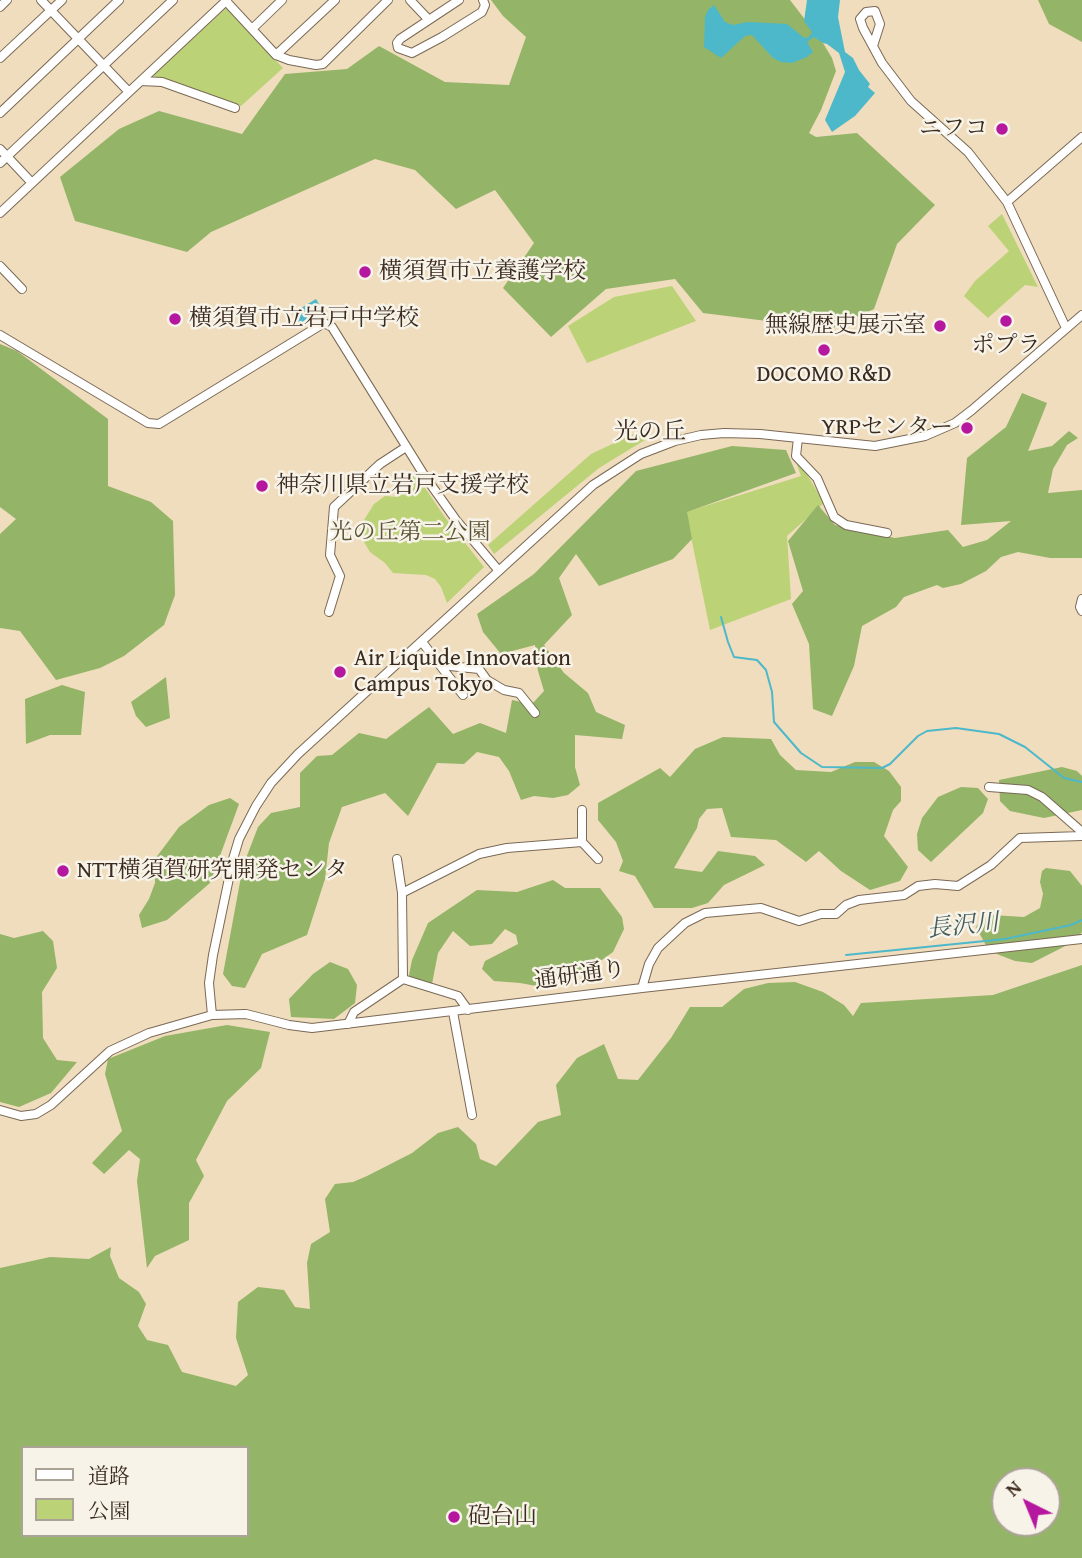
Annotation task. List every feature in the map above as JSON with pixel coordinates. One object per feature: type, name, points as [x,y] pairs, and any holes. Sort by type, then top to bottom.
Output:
[{"type":"street","points":[[0,7],[7,0]]},
{"type":"street","points":[[41,0],[129,92]]},
{"type":"street","points":[[0,58],[62,0]]},
{"type":"street","points":[[0,113],[118,0]]},
{"type":"street","points":[[4,160],[173,0]]},
{"type":"street","points":[[0,214],[226,0],[276,55],[289,60],[323,64],[388,0]]},
{"type":"street","points":[[251,29],[282,0]]},
{"type":"street","points":[[276,55],[335,0]]},
{"type":"street","points":[[410,0],[428,19]]},
{"type":"street","points":[[459,0],[400,39],[398,48],[412,53],[442,37],[482,12],[485,5],[483,0]]},
{"type":"street","points":[[873,46],[911,101],[968,152],[1007,202],[1066,328]]},
{"type":"street","points":[[141,81],[162,82],[235,107]]},
{"type":"street","points":[[1007,202],[1082,137]]},
{"type":"street","points":[[0,149],[4,160],[32,183]]},
{"type":"street","points":[[0,266],[22,289]]},
{"type":"street","points":[[212,1015],[209,983],[233,859],[239,839],[271,783],[292,760],[593,485],[641,454],[675,441],[724,433],[875,446],[910,441],[941,430],[971,411],[1082,315]]},
{"type":"street","points":[[0,335],[148,423],[159,424],[324,323],[332,327],[406,447],[456,520],[499,571]]},
{"type":"street","points":[[798,438],[796,456],[817,478],[834,517],[846,525],[887,533]]},
{"type":"street","points":[[329,611],[340,576],[330,555],[334,507],[380,464],[406,447]]},
{"type":"street","points":[[1082,599],[1082,611]]},
{"type":"street","points":[[422,642],[463,695]]},
{"type":"street","points":[[440,665],[479,668],[487,680],[504,690],[519,693],[535,713]]},
{"type":"street","points":[[989,787],[1028,790],[1042,797],[1082,834]]},
{"type":"street","points":[[582,810],[582,842],[598,859]]},
{"type":"street","points":[[642,988],[649,964],[658,948],[685,923],[705,913],[761,908],[799,921],[821,914],[836,914],[846,905],[859,900],[904,895],[918,886],[958,886],[991,864],[1020,838],[1082,834]]},
{"type":"street","points":[[402,893],[479,854],[507,848],[582,842]]},
{"type":"street","points":[[397,859],[402,893],[402,979]]},
{"type":"street","name":"通研通り","points":[[0,1110],[21,1116],[36,1114],[51,1105],[110,1051],[149,1033],[212,1015],[246,1014],[302,1028],[348,1024],[1082,939]]},
{"type":"street","points":[[402,979],[458,996],[468,1010]]},
{"type":"street","points":[[348,1024],[354,1012],[402,979]]},
{"type":"street","points":[[453,1012],[472,1115]]},
{"type":"green space","points":[[491,0],[790,0],[823,43],[836,71],[809,133],[816,137],[857,133],[935,205],[897,244],[874,309],[831,329],[703,313],[675,279],[606,289],[551,337],[503,288],[534,243],[495,190],[456,209],[415,170],[375,159],[211,232],[187,252],[75,221],[60,177],[119,129],[159,111],[242,134],[285,74],[347,69],[379,46],[445,82],[509,85],[526,37],[503,16]]},
{"type":"green space","points":[[1038,0],[1082,0],[1082,42],[1049,24]]},
{"type":"green space","points":[[226,8],[283,68],[241,106],[160,80],[149,79]]},
{"type":"green space","points":[[1002,214],[1038,287],[1025,285],[988,318],[964,296],[975,281],[1009,251],[988,226]]},
{"type":"green space","points":[[672,286],[696,321],[587,363],[568,326],[614,297]]},
{"type":"green space","points":[[0,344],[17,351],[108,419],[108,486],[151,502],[173,521],[175,595],[164,625],[124,656],[100,668],[56,680],[20,631],[0,628],[0,534],[16,519],[0,507]]},
{"type":"green space","points":[[1022,393],[1047,403],[1028,451],[1052,446],[1069,431],[1078,438],[1067,445],[1053,469],[1048,493],[1082,490],[1082,558],[1050,558],[1018,552],[1001,557],[986,571],[961,584],[943,588],[937,585],[904,597],[896,607],[862,626],[854,666],[832,716],[813,709],[809,644],[792,604],[803,591],[788,541],[818,505],[835,525],[895,538],[948,530],[963,547],[987,540],[1011,521],[961,525],[967,458],[1006,427]]},
{"type":"green space","points":[[640,431],[645,440],[599,468],[494,554],[488,545],[591,454]]},
{"type":"green space","points":[[732,446],[786,450],[796,473],[687,512],[692,539],[673,559],[599,586],[576,554],[559,578],[572,615],[544,645],[564,673],[588,693],[596,712],[625,725],[622,739],[575,735],[575,767],[580,785],[568,795],[553,798],[534,796],[521,800],[509,771],[499,757],[477,752],[464,764],[437,763],[408,816],[385,793],[342,807],[329,843],[325,879],[307,935],[262,954],[245,988],[232,986],[223,974],[243,866],[258,827],[271,813],[300,807],[300,773],[317,756],[332,755],[359,733],[386,739],[429,707],[453,734],[480,723],[506,733],[512,700],[532,704],[544,691],[535,645],[501,654],[483,632],[477,614],[534,574],[636,471]]},
{"type":"green space","points":[[790,446],[824,503],[787,536],[791,599],[710,630],[686,512],[801,476]]},
{"type":"green space","name":"光の丘第二公園","points":[[415,473],[484,567],[447,603],[435,579],[426,575],[393,573],[370,552],[361,537],[359,528],[374,504],[385,496],[397,497]]},
{"type":"green space","points":[[166,677],[170,718],[146,727],[136,716],[131,702]]},
{"type":"green space","points":[[62,685],[85,692],[81,735],[50,735],[26,744],[25,699]]},
{"type":"green space","points":[[723,737],[771,739],[780,755],[796,770],[831,772],[855,762],[874,762],[889,771],[901,787],[901,801],[893,810],[884,836],[908,867],[900,881],[870,890],[841,871],[819,851],[806,862],[776,840],[731,837],[722,808],[707,809],[699,819],[697,828],[674,868],[702,872],[718,851],[755,856],[765,865],[724,885],[708,903],[692,908],[654,908],[635,876],[619,871],[623,861],[616,842],[598,820],[598,803],[660,768],[670,777],[695,749]]},
{"type":"green space","points":[[1062,767],[1077,771],[1082,776],[1082,810],[1044,818],[1010,811],[1000,801],[999,780]]},
{"type":"green space","points":[[961,787],[978,788],[988,799],[983,813],[931,862],[918,850],[917,834],[922,818],[938,797]]},
{"type":"green space","points":[[230,798],[239,804],[210,883],[167,920],[142,928],[139,915],[155,883],[155,859],[179,827],[209,805]]},
{"type":"green space","points":[[1046,868],[1070,871],[1082,886],[1082,932],[1075,941],[1032,963],[1015,961],[989,951],[976,927],[981,920],[991,915],[1024,917],[1040,908],[1043,894],[1040,882],[1042,871]]},
{"type":"green space","points":[[553,880],[565,888],[600,888],[622,917],[624,929],[613,952],[569,980],[542,987],[494,981],[482,969],[485,961],[518,944],[516,935],[505,929],[492,944],[470,946],[453,931],[438,953],[431,989],[415,987],[409,975],[412,960],[428,923],[477,890],[517,892]]},
{"type":"green space","points":[[43,931],[53,941],[57,968],[42,992],[43,1038],[57,1060],[77,1062],[51,1093],[19,1107],[0,1102],[0,934],[14,938]]},
{"type":"green space","points":[[330,962],[348,969],[357,985],[355,1003],[334,1019],[291,1017],[289,999],[313,974]]},
{"type":"green space","points":[[1082,965],[1082,1558],[0,1558],[0,1268],[50,1257],[89,1259],[111,1247],[110,1256],[119,1278],[139,1292],[146,1304],[138,1326],[147,1340],[168,1345],[182,1372],[236,1386],[248,1375],[236,1338],[238,1302],[258,1287],[284,1290],[295,1307],[310,1309],[307,1263],[311,1244],[330,1232],[325,1199],[335,1184],[353,1182],[367,1176],[412,1153],[438,1133],[458,1127],[476,1144],[480,1159],[496,1166],[538,1122],[561,1115],[556,1085],[577,1058],[604,1044],[618,1079],[638,1080],[671,1038],[690,1007],[722,1007],[744,989],[768,983],[795,982],[823,992],[844,1005],[853,1016],[861,1003],[993,995]]},
{"type":"green space","points":[[227,1025],[270,1032],[261,1068],[227,1101],[196,1160],[204,1176],[189,1203],[189,1240],[155,1256],[147,1268],[137,1181],[140,1159],[129,1150],[104,1174],[92,1163],[122,1131],[105,1074],[108,1059],[165,1036]]},
{"type":"water","points":[[807,0],[840,0],[838,17],[845,52],[853,58],[870,84],[868,87],[875,93],[855,116],[832,132],[825,120],[845,72],[839,53],[827,44],[814,37],[807,42],[813,52],[792,63],[773,58],[752,35],[745,36],[721,58],[704,47],[705,17],[714,5],[725,22],[733,25],[748,22],[787,24],[808,38],[812,32],[804,21]]},
{"type":"water","points":[[316,299],[323,311],[300,324],[293,313]]},
{"type":"waterway","points":[[721,617],[734,657],[757,660],[766,670],[772,692],[774,722],[801,753],[822,767],[882,768],[927,731],[956,728],[999,734],[1025,747],[1064,778],[1082,782]]},
{"type":"waterway","name":"長沢川","points":[[846,955],[1005,939],[1071,925],[1082,920]]},
{"type":"place","name":"ニフコ","points":[[1002,129]]},
{"type":"place","name":"横須賀市立養護学校","points":[[365,272]]},
{"type":"place","name":"横須賀市立岩戸中学校","points":[[175,319]]},
{"type":"place","name":"ポプラ","points":[[1006,321]]},
{"type":"place","name":"無線歴史展示室","points":[[940,326]]},
{"type":"place","name":"DOCOMO R&D","points":[[824,350]]},
{"type":"place","name":"YRPセンター","points":[[967,428]]},
{"type":"place","name":"神奈川県立岩戸支援学校","points":[[262,486]]},
{"type":"place","name":"Air Liquide Innovation Campus Tokyo","points":[[340,672]]},
{"type":"place","name":"NTT横須賀研究開発センタ","points":[[63,871]]},
{"type":"place","name":"砲台山","points":[[454,1517]]},
{"type":"district","name":"光の丘","points":[[650,433]]}]
